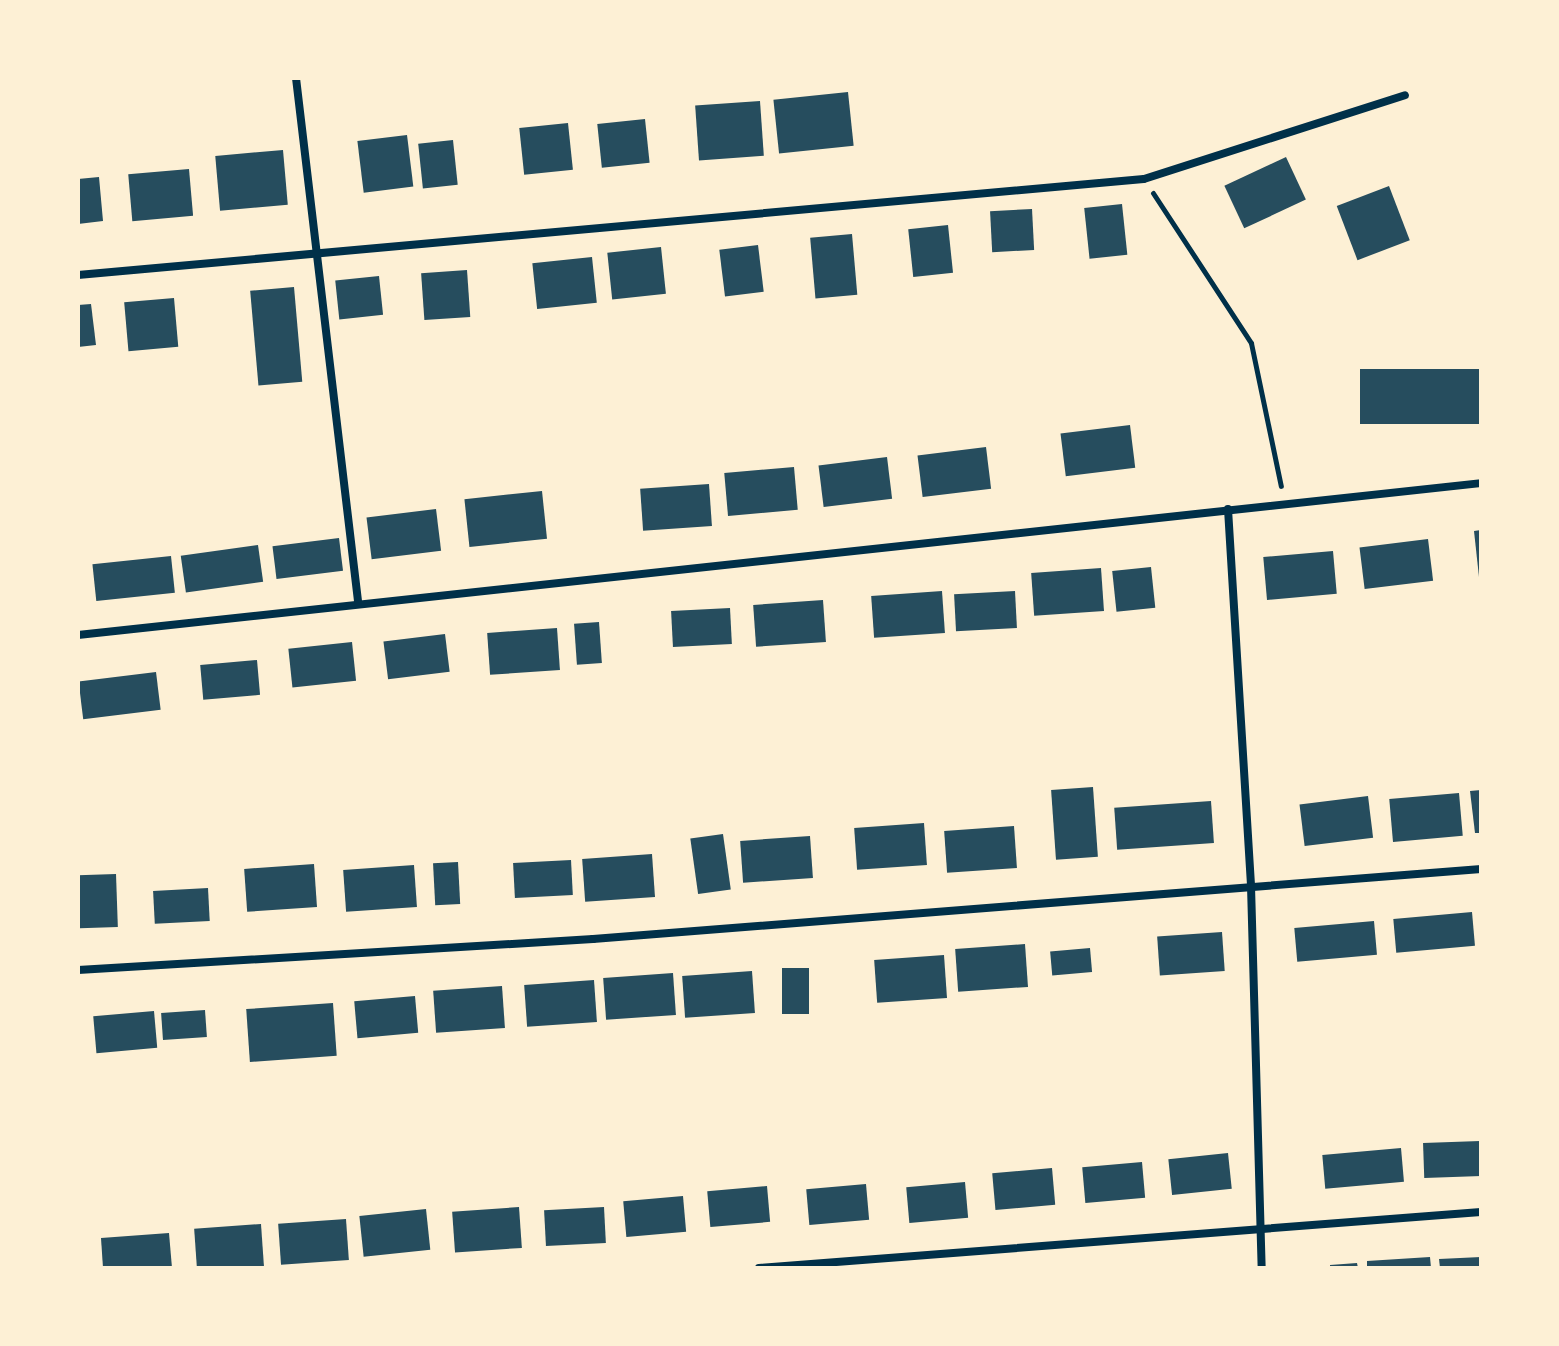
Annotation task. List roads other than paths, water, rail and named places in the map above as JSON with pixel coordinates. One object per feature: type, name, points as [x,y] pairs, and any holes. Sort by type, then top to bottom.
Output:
[{"type":"street","points":[[296,78],[358,601]]},
{"type":"street","points":[[78,275],[1144,179],[1405,95]]},
{"type":"street","points":[[78,635],[358,601],[1481,483]]},
{"type":"street","points":[[1228,509],[1251,886],[1265,1227],[1262,1268]]},
{"type":"street","points":[[78,970],[1481,869]]},
{"type":"street","points":[[759,1268],[1481,1212]]}]
